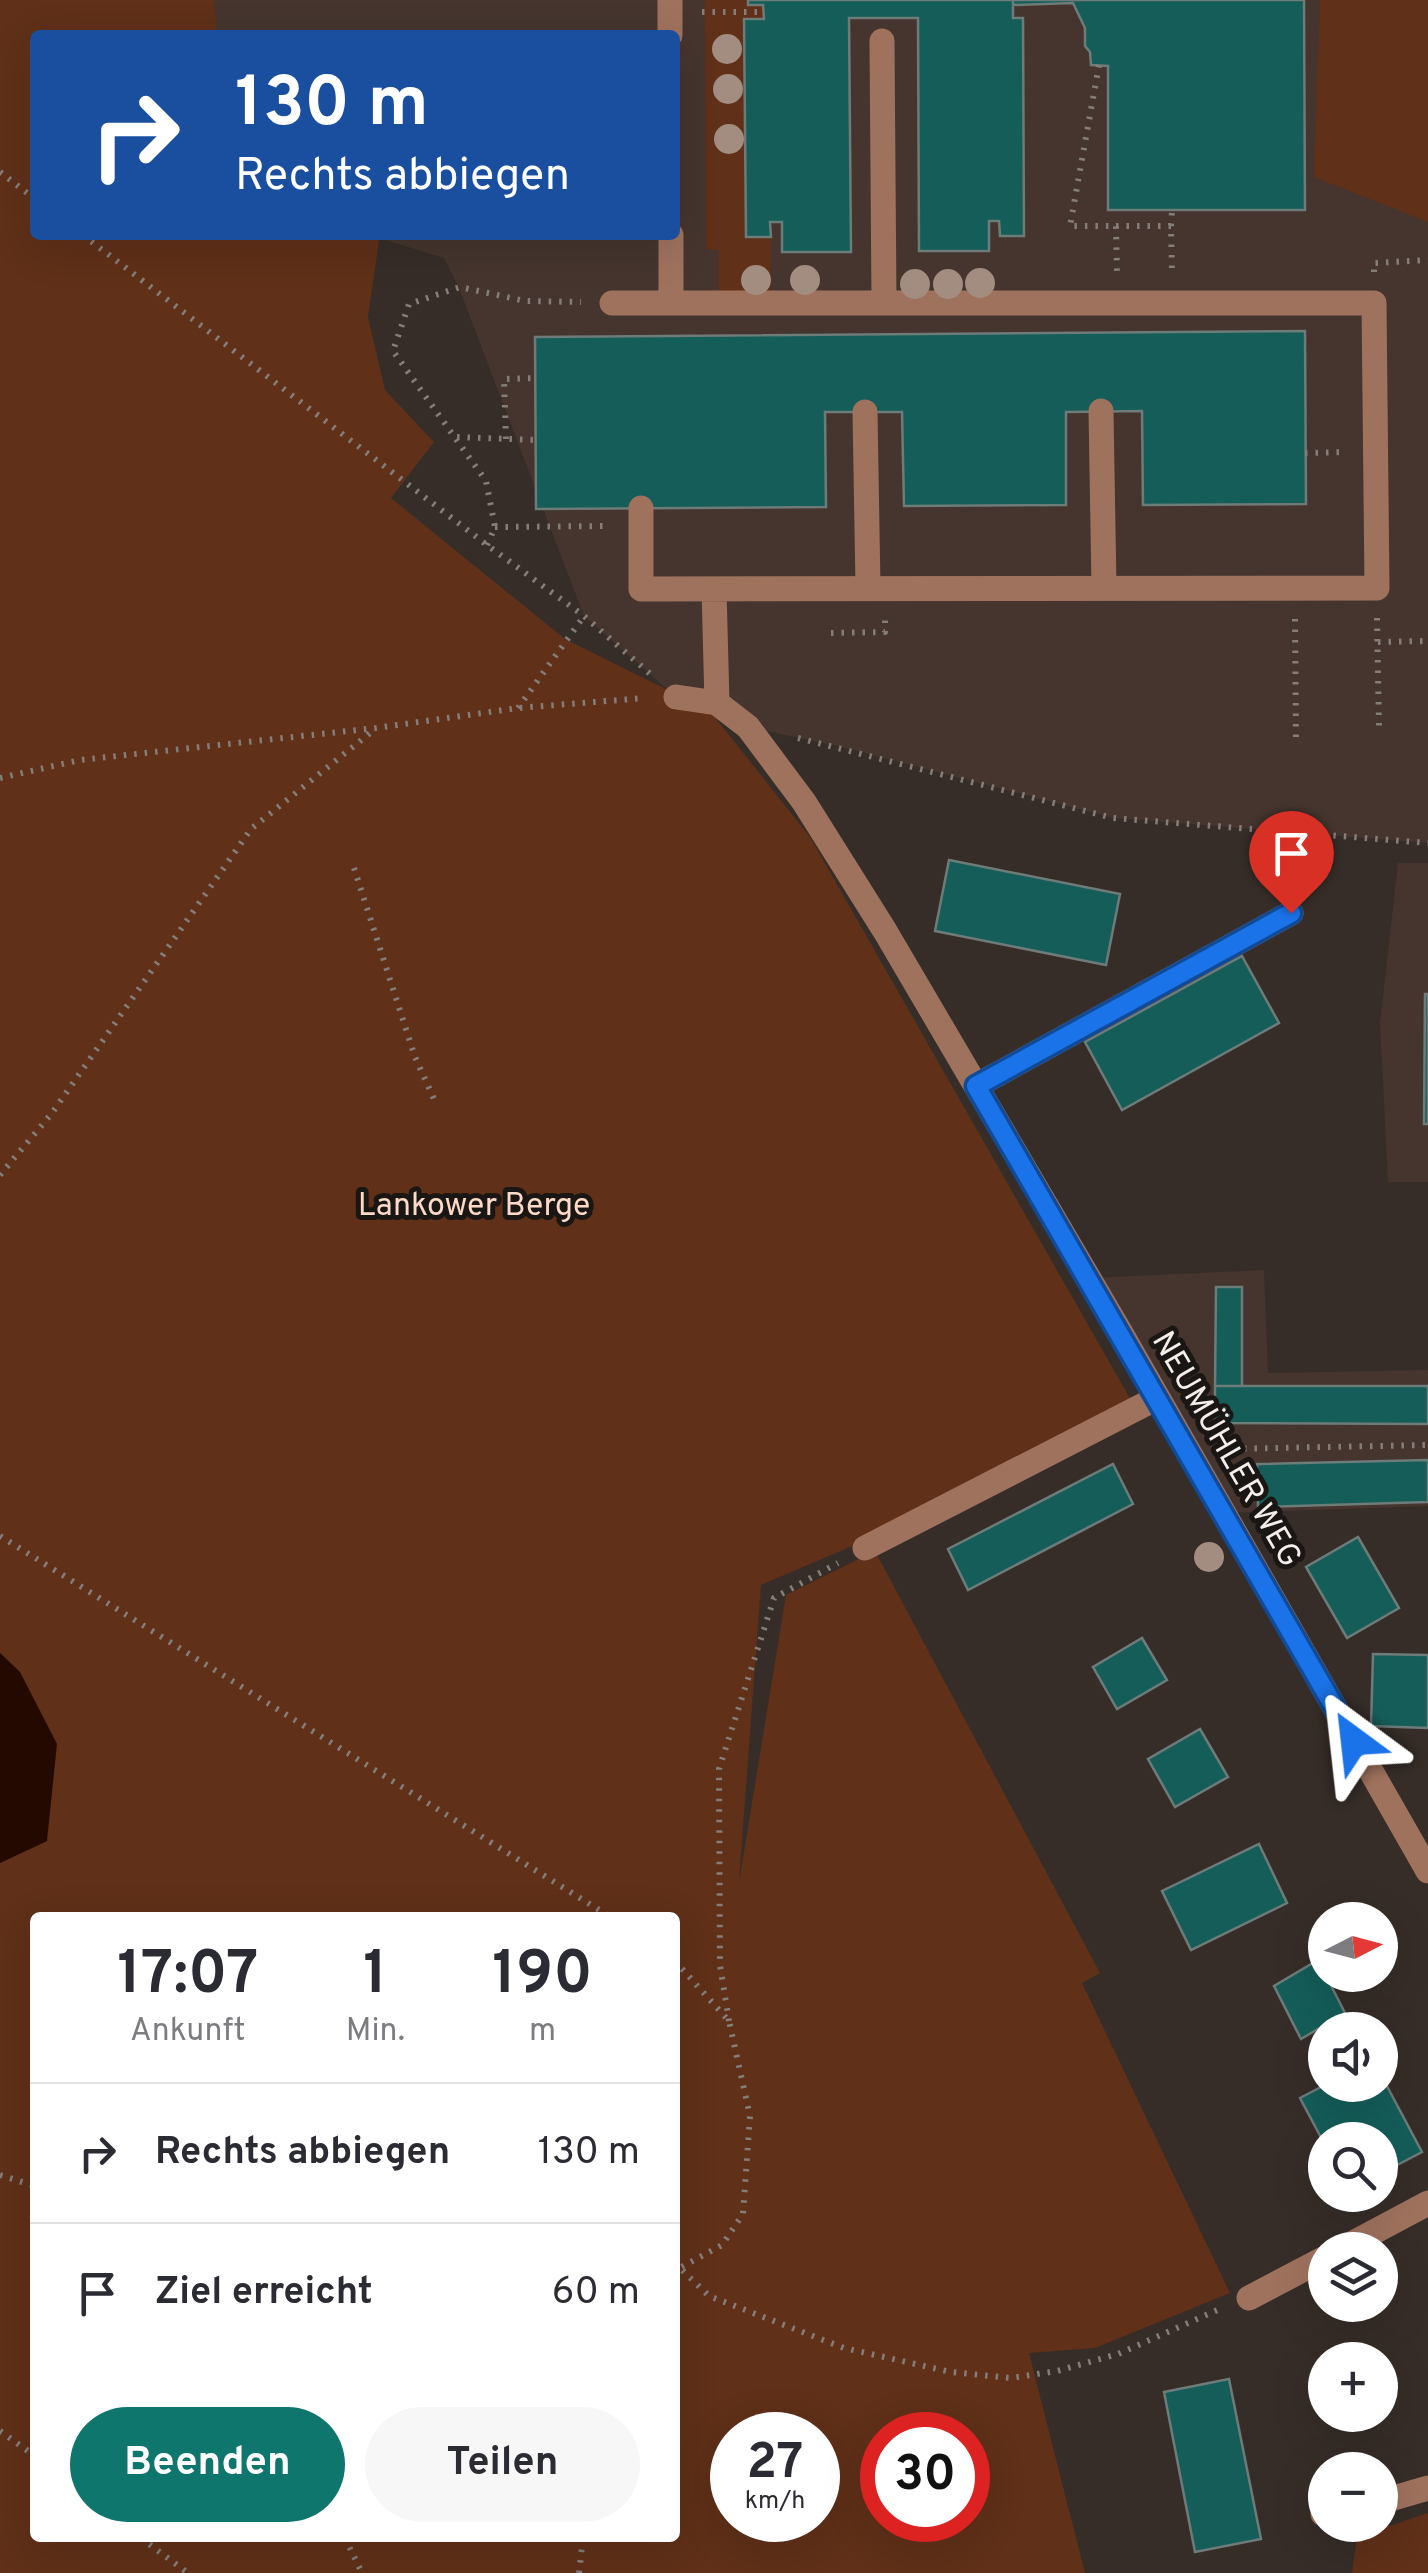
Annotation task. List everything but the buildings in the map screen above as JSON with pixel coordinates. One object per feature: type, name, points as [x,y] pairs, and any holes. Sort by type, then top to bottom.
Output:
[{"type":"street","points":[[882,41],[884,303]]},
{"type":"street","points":[[671,240],[671,302]]},
{"type":"street","points":[[612,303],[1374,303],[1377,588],[641,589],[641,517]]},
{"type":"street","points":[[865,412],[868,587]]},
{"type":"street","points":[[1101,412],[1104,588]]},
{"type":"street","points":[[714,590],[717,704]]},
{"type":"street","name":"NEUMÜHLER WEG","points":[[676,697],[717,704],[748,727],[824,834],[1158,1398],[1428,1871]]},
{"type":"street","points":[[976,1086],[1291,913]]},
{"type":"street","points":[[866,1548],[1158,1398]]},
{"type":"street","points":[[1374,2232],[1428,2204]]},
{"type":"street","points":[[1249,2298],[1308,2267]]},
{"type":"street","points":[[1398,2497],[1428,2488]]},
{"type":"path","points":[[670,16],[763,12]]},
{"type":"path","points":[[1099,65],[1070,226],[1171,226]]},
{"type":"path","points":[[0,172],[30,194]]},
{"type":"path","points":[[1172,210],[1173,304]]},
{"type":"path","points":[[1116,226],[1117,304]]},
{"type":"path","points":[[89,240],[584,616],[676,697]]},
{"type":"path","points":[[1374,303],[1374,263],[1428,260]]},
{"type":"path","points":[[487,546],[495,528],[486,481],[394,351],[410,304],[460,287],[525,301],[612,303]]},
{"type":"path","points":[[506,439],[504,379],[536,378]]},
{"type":"path","points":[[457,437],[536,440]]},
{"type":"path","points":[[495,528],[641,517]]},
{"type":"path","points":[[1295,588],[1296,741]]},
{"type":"path","points":[[1377,588],[1378,727]]},
{"type":"path","points":[[518,708],[584,616]]},
{"type":"path","points":[[1378,642],[1428,642]]},
{"type":"path","points":[[0,778],[80,760],[376,728],[518,708],[676,697]]},
{"type":"path","points":[[748,727],[838,746],[1113,818],[1428,843]]},
{"type":"path","points":[[0,1175],[52,1113],[251,829],[376,728]]},
{"type":"path","points":[[354,868],[414,1057],[434,1098]]},
{"type":"path","points":[[1187,1450],[1428,1445]]},
{"type":"path","points":[[0,1536],[602,1912]]},
{"type":"path","points":[[680,2269],[722,2245],[742,2214],[750,2116],[720,1964],[719,1770],[774,1598],[866,1548]]},
{"type":"path","points":[[680,1967],[729,2021]]},
{"type":"path","points":[[0,2175],[30,2184]]},
{"type":"path","points":[[680,2273],[709,2296],[844,2348],[951,2372],[1011,2378],[1058,2371],[1118,2354],[1249,2298]]},
{"type":"path","points":[[0,2430],[30,2452]]},
{"type":"path","points":[[147,2542],[188,2573]]},
{"type":"path","points":[[346,2542],[362,2573]]},
{"type":"path","points":[[579,2573],[582,2542]]},
{"type":"shaded area","points":[[210,0],[1428,0],[1428,843],[1113,818],[838,746],[748,727],[676,697],[584,616],[459,288],[444,258],[385,240],[680,240],[680,30],[213,30]]},
{"type":"shaded area","points":[[1398,863],[1428,863],[1428,1182],[1388,1182],[1380,1024]]},
{"type":"shaded area","points":[[1264,1270],[1268,1373],[1428,1370],[1428,1506],[1223,1513],[1089,1278]]},
{"type":"shaded area","points":[[0,1653],[20,1672],[57,1744],[47,1841],[0,1863]]},
{"type":"green space","name":"Lankower Berge","points":[[0,0],[214,0],[217,30],[30,30],[30,240],[379,240],[368,317],[385,390],[434,442],[391,498],[565,639],[710,711],[810,837],[1131,1400],[953,1503],[761,1585],[739,1882],[786,1595],[875,1551],[1100,1973],[1082,1983],[1230,2293],[1095,2348],[1029,2353],[1085,2573],[0,2573],[0,1863],[47,1841],[20,1672],[0,1653]]},
{"type":"green space","points":[[705,0],[748,0],[748,5],[763,5],[764,19],[744,20],[746,236],[771,237],[770,302],[719,302],[719,250],[706,249]]},
{"type":"green space","points":[[1320,0],[1428,0],[1428,222],[1314,177]]},
{"type":"green space","points":[[1428,2513],[1428,2573],[1352,2573],[1356,2542],[1398,2542],[1398,2523]]},
{"type":"route","points":[[1291,913],[976,1086],[1354,1741]]}]
